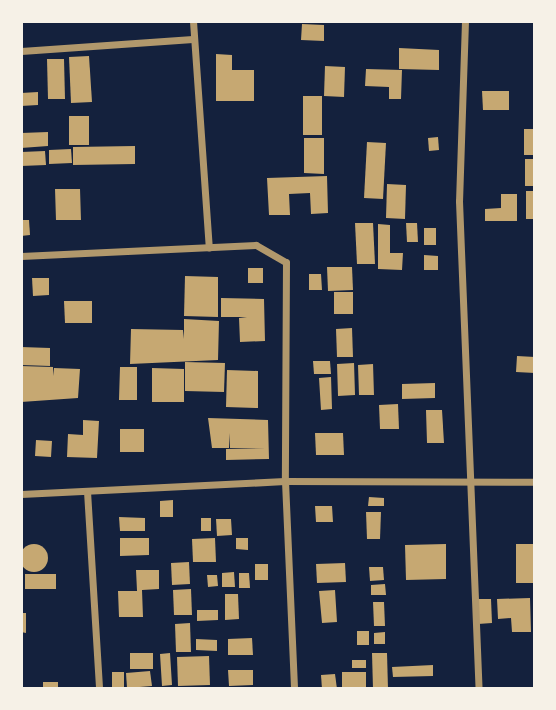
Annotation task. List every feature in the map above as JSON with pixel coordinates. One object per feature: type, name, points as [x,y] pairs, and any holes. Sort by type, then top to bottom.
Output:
[{"type":"street","points":[[193,21],[209,247]]},
{"type":"street","points":[[465,21],[459,201],[479,689]]},
{"type":"street","points":[[21,51],[193,39]]},
{"type":"street","points":[[21,256],[256,245],[286,262],[285,481],[294,689]]},
{"type":"street","points":[[21,494],[285,481],[470,485],[535,482]]},
{"type":"street","points":[[88,491],[99,689]]},
{"type":"building","points":[[302,24],[324,25],[324,41],[301,40]]},
{"type":"building","points":[[399,48],[439,50],[439,70],[399,69]]},
{"type":"building","points":[[216,54],[232,55],[232,70],[254,70],[254,101],[216,101]]},
{"type":"building","points":[[89,56],[92,102],[71,103],[69,57]]},
{"type":"building","points":[[47,59],[64,59],[65,99],[48,99]]},
{"type":"building","points":[[325,66],[345,67],[344,97],[324,96]]},
{"type":"building","points":[[366,69],[402,70],[401,99],[389,99],[389,87],[365,86]]},
{"type":"building","points":[[482,91],[509,91],[509,110],[483,110]]},
{"type":"building","points":[[38,92],[38,105],[21,106],[21,93]]},
{"type":"building","points":[[303,96],[322,96],[322,135],[303,135]]},
{"type":"building","points":[[69,116],[89,116],[89,145],[69,145]]},
{"type":"building","points":[[524,129],[535,129],[535,155],[524,155]]},
{"type":"building","points":[[48,132],[48,146],[21,148],[21,133]]},
{"type":"building","points":[[438,137],[439,150],[429,151],[428,138]]},
{"type":"building","points":[[304,138],[324,138],[324,174],[304,173]]},
{"type":"building","points":[[367,142],[386,143],[383,199],[364,198]]},
{"type":"building","points":[[135,146],[135,164],[73,165],[73,147]]},
{"type":"building","points":[[71,149],[72,163],[49,164],[49,150]]},
{"type":"building","points":[[45,151],[46,165],[21,166],[21,152]]},
{"type":"building","points":[[525,159],[535,159],[535,186],[525,186]]},
{"type":"building","points":[[327,176],[328,213],[311,214],[310,193],[289,194],[290,215],[269,215],[267,178]]},
{"type":"building","points":[[387,184],[406,185],[405,219],[386,218]]},
{"type":"building","points":[[55,189],[80,189],[81,220],[56,220]]},
{"type":"building","points":[[526,191],[535,191],[535,219],[526,219]]},
{"type":"building","points":[[501,194],[517,194],[517,221],[485,221],[485,209],[501,208]]},
{"type":"building","points":[[21,220],[29,220],[30,235],[21,236]]},
{"type":"building","points":[[355,223],[373,223],[375,264],[357,264]]},
{"type":"building","points":[[406,223],[417,223],[418,242],[407,242]]},
{"type":"building","points":[[378,224],[390,225],[390,253],[403,253],[402,270],[378,269]]},
{"type":"building","points":[[424,228],[436,228],[436,245],[424,245]]},
{"type":"building","points":[[424,255],[438,256],[438,270],[424,270]]},
{"type":"building","points":[[327,267],[352,267],[353,290],[328,291]]},
{"type":"building","points":[[248,268],[263,268],[263,283],[248,283]]},
{"type":"building","points":[[309,274],[321,274],[322,290],[309,290]]},
{"type":"building","points":[[185,276],[218,277],[218,317],[184,316]]},
{"type":"building","points":[[32,278],[49,278],[49,295],[33,296]]},
{"type":"building","points":[[334,292],[353,292],[353,314],[334,314]]},
{"type":"building","points":[[221,298],[264,299],[265,341],[240,342],[239,318],[247,317],[221,317]]},
{"type":"building","points":[[64,301],[92,301],[92,323],[65,323]]},
{"type":"building","points":[[184,319],[219,321],[218,360],[130,364],[131,329],[183,330],[184,339]]},
{"type":"building","points":[[352,328],[353,357],[337,357],[336,329]]},
{"type":"building","points":[[21,347],[50,348],[50,366],[21,365]]},
{"type":"building","points":[[517,356],[535,357],[535,373],[516,372]]},
{"type":"building","points":[[313,361],[330,361],[331,374],[314,374]]},
{"type":"building","points":[[185,362],[225,363],[224,392],[185,391]]},
{"type":"building","points":[[354,363],[355,395],[338,396],[337,364]]},
{"type":"building","points":[[373,364],[374,395],[359,395],[358,365]]},
{"type":"building","points":[[21,366],[53,367],[53,376],[54,368],[80,369],[78,398],[21,402]]},
{"type":"building","points":[[120,367],[137,367],[137,400],[119,400]]},
{"type":"building","points":[[152,368],[184,369],[184,402],[152,402]]},
{"type":"building","points":[[227,370],[258,371],[258,408],[226,407]]},
{"type":"building","points":[[331,377],[332,409],[321,410],[319,378]]},
{"type":"building","points":[[435,383],[435,398],[402,399],[402,384]]},
{"type":"building","points":[[398,404],[399,429],[380,429],[379,405]]},
{"type":"building","points":[[426,410],[442,410],[444,443],[427,443]]},
{"type":"building","points":[[208,418],[268,420],[269,459],[226,460],[226,449],[266,448],[230,448],[229,433],[229,448],[212,448]]},
{"type":"building","points":[[83,420],[99,421],[97,458],[67,457],[68,434],[83,435]]},
{"type":"building","points":[[120,429],[144,429],[144,452],[120,452]]},
{"type":"building","points":[[315,433],[343,433],[344,455],[316,455]]},
{"type":"building","points":[[36,440],[52,441],[51,457],[35,456]]},
{"type":"building","points":[[369,497],[384,498],[384,506],[368,506]]},
{"type":"building","points":[[173,500],[173,517],[160,517],[160,501]]},
{"type":"building","points":[[315,506],[332,506],[333,522],[316,522]]},
{"type":"building","points":[[366,512],[381,512],[380,539],[367,539]]},
{"type":"building","points":[[119,517],[145,518],[145,531],[120,531]]},
{"type":"building","points":[[201,518],[211,518],[211,531],[201,531]]},
{"type":"building","points":[[216,519],[231,519],[232,535],[217,536]]},
{"type":"building","points":[[120,538],[149,538],[149,555],[120,556]]},
{"type":"building","points":[[215,538],[216,562],[193,562],[192,539]]},
{"type":"building","points":[[236,538],[248,538],[248,550],[236,549]]},
{"type":"building","points":[[34,544],[44,548],[48,558],[44,568],[34,572],[24,568],[20,558],[24,548]]},
{"type":"building","points":[[446,544],[446,579],[406,580],[405,545]]},
{"type":"building","points":[[516,544],[535,544],[535,583],[516,583]]},
{"type":"building","points":[[189,562],[190,584],[172,585],[171,563]]},
{"type":"building","points":[[345,563],[346,582],[317,583],[316,564]]},
{"type":"building","points":[[255,564],[268,564],[268,580],[255,580]]},
{"type":"building","points":[[369,567],[383,567],[384,580],[370,581]]},
{"type":"building","points":[[136,570],[159,570],[159,589],[142,590],[143,617],[119,617],[118,591],[137,591]]},
{"type":"building","points":[[234,572],[235,587],[222,587],[222,573]]},
{"type":"building","points":[[239,573],[249,573],[250,588],[239,588]]},
{"type":"building","points":[[25,574],[56,574],[56,589],[25,589]]},
{"type":"building","points":[[207,575],[217,575],[218,586],[208,587]]},
{"type":"building","points":[[385,584],[386,595],[371,595],[371,585]]},
{"type":"building","points":[[191,589],[192,615],[174,615],[173,590]]},
{"type":"building","points":[[335,590],[337,622],[322,623],[319,591]]},
{"type":"building","points":[[225,594],[238,594],[239,619],[225,620]]},
{"type":"building","points":[[530,598],[531,632],[512,632],[511,618],[498,619],[497,599]]},
{"type":"building","points":[[477,599],[491,599],[492,623],[478,624]]},
{"type":"building","points":[[373,602],[384,602],[385,626],[374,626]]},
{"type":"building","points":[[197,610],[218,610],[218,620],[197,621]]},
{"type":"building","points":[[21,613],[26,613],[26,633],[21,632]]},
{"type":"building","points":[[190,623],[191,652],[176,652],[175,624]]},
{"type":"building","points":[[357,631],[369,631],[369,645],[357,645]]},
{"type":"building","points":[[385,632],[385,644],[374,644],[374,633]]},
{"type":"building","points":[[252,638],[253,655],[228,655],[228,639]]},
{"type":"building","points":[[196,639],[217,640],[217,651],[196,650]]},
{"type":"building","points":[[130,653],[153,653],[153,669],[130,669]]},
{"type":"building","points":[[170,653],[172,685],[162,686],[160,654]]},
{"type":"building","points":[[372,653],[387,653],[388,689],[373,689]]},
{"type":"building","points":[[209,656],[210,685],[178,686],[177,657]]},
{"type":"building","points":[[352,660],[366,660],[366,668],[352,668]]},
{"type":"building","points":[[433,665],[433,676],[393,677],[392,667]]},
{"type":"building","points":[[228,670],[253,670],[253,685],[229,686]]},
{"type":"building","points":[[150,671],[152,686],[127,688],[126,673]]},
{"type":"building","points":[[112,672],[124,672],[124,688],[112,688]]},
{"type":"building","points":[[342,672],[366,672],[366,689],[342,689]]},
{"type":"building","points":[[335,674],[337,689],[322,689],[321,675]]},
{"type":"building","points":[[43,682],[58,682],[58,689],[43,689]]}]
